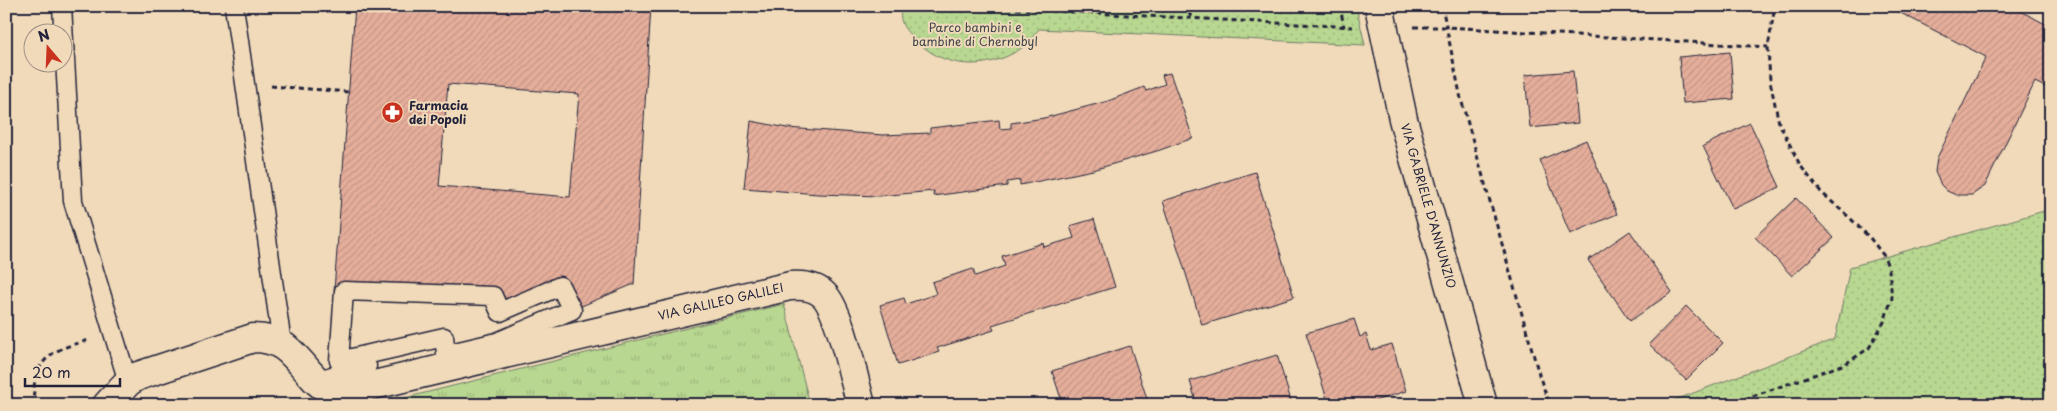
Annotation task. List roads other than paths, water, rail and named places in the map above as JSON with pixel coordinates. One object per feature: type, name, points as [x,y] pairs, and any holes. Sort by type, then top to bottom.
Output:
[{"type":"street","name":"VIA GABRIELE D'ANNUNZIO","points":[[1381,16],[1403,119],[1483,405]]},
{"type":"street","name":"VIA GALILEO GALILEI","points":[[315,381],[326,388],[340,391],[354,390],[649,319],[800,285],[817,290],[828,299],[836,312],[861,405]]},
{"type":"street","points":[[107,405],[128,382],[138,376],[253,338],[273,340],[282,344],[315,381]]},
{"type":"lane","points":[[62,6],[73,201],[128,382]]},
{"type":"lane","points":[[234,6],[282,344]]},
{"type":"lane","points":[[560,286],[572,310],[497,342],[446,354],[445,345],[444,337],[339,361],[344,291],[494,296],[500,312],[560,286]]},
{"type":"lane","points":[[315,381],[445,345]]},
{"type":"place","name":"Farmacia dei Popoli","points":[[393,113]]},
{"type":"park label","name":"Parco bambini e bambine di Chernobyl","points":[[975,35]]}]
